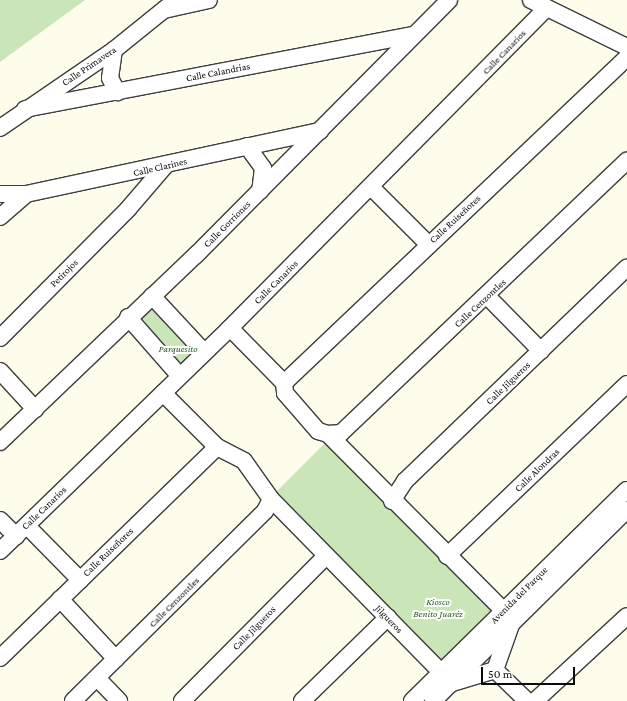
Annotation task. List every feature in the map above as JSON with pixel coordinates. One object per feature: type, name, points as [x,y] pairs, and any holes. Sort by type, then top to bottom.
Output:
[{"type":"street","name":"Calle Primavera","points":[[0,128],[25,109],[114,50],[176,0]]},
{"type":"street","points":[[162,11],[209,0]]},
{"type":"street","name":"Calle Gorriones","points":[[0,442],[260,191],[412,35],[449,0]]},
{"type":"street","points":[[531,0],[556,7],[627,47]]},
{"type":"street","name":"Calle Canarios","points":[[0,552],[556,7]]},
{"type":"street","name":"Calle Calandrias","points":[[25,109],[412,35]]},
{"type":"street","points":[[114,50],[110,78],[117,92]]},
{"type":"street","name":"Calle Ruiseñores","points":[[284,383],[428,244],[627,57]]},
{"type":"street","name":"Calle Clarines","points":[[0,194],[26,194],[124,175],[320,131]]},
{"type":"street","points":[[248,146],[263,168],[260,191]]},
{"type":"street","name":"Calle Cenzontles","points":[[328,434],[341,433],[627,162]]},
{"type":"street","name":"Petirojos","points":[[0,338],[128,209],[165,166]]},
{"type":"street","points":[[124,175],[132,193],[128,209]]},
{"type":"street","points":[[371,187],[428,244]]},
{"type":"street","points":[[0,217],[26,194]]},
{"type":"street","name":"Calle Jilgueros","points":[[392,501],[405,481],[627,267]]},
{"type":"street","points":[[152,296],[204,352]]},
{"type":"street","points":[[487,296],[541,351]]},
{"type":"street","points":[[128,317],[179,375]]},
{"type":"street","points":[[230,328],[284,383],[285,393],[318,431],[328,434],[392,501],[508,616],[495,670]]},
{"type":"street","points":[[0,371],[35,408]]},
{"type":"street","name":"Calle Alondras","points":[[447,556],[627,384]]},
{"type":"street","name":"Jilgueros","points":[[163,393],[217,447],[244,461],[271,499],[447,678]]},
{"type":"street","name":"Calle Ruiseñores","points":[[0,658],[217,447]]},
{"type":"street","name":"Avenida del Parque","points":[[412,701],[447,678],[627,490]]},
{"type":"street","name":"Calle Cenzontles","points":[[74,701],[265,511],[271,499]]},
{"type":"street","name":"Avenida del Parque","points":[[508,616],[627,510]]},
{"type":"street","points":[[0,520],[21,531],[80,580]]},
{"type":"street","name":"Calle Jilgueros","points":[[182,701],[326,556]]},
{"type":"street","points":[[60,599],[116,659]]},
{"type":"street","points":[[447,678],[495,670],[536,700],[627,616]]},
{"type":"street","points":[[302,701],[388,617]]},
{"type":"street","points":[[97,678],[119,701]]},
{"type":"street","name":"Avenida del Parque","points":[[433,701],[447,678]]},
{"type":"green space","points":[[0,0],[85,0],[0,62]]},
{"type":"green space","name":"Parquesito","points":[[152,296],[204,352],[180,373],[129,318]]},
{"type":"green space","name":"Kiosco Benito Juaréz","points":[[331,437],[504,610],[444,669],[272,496]]}]
